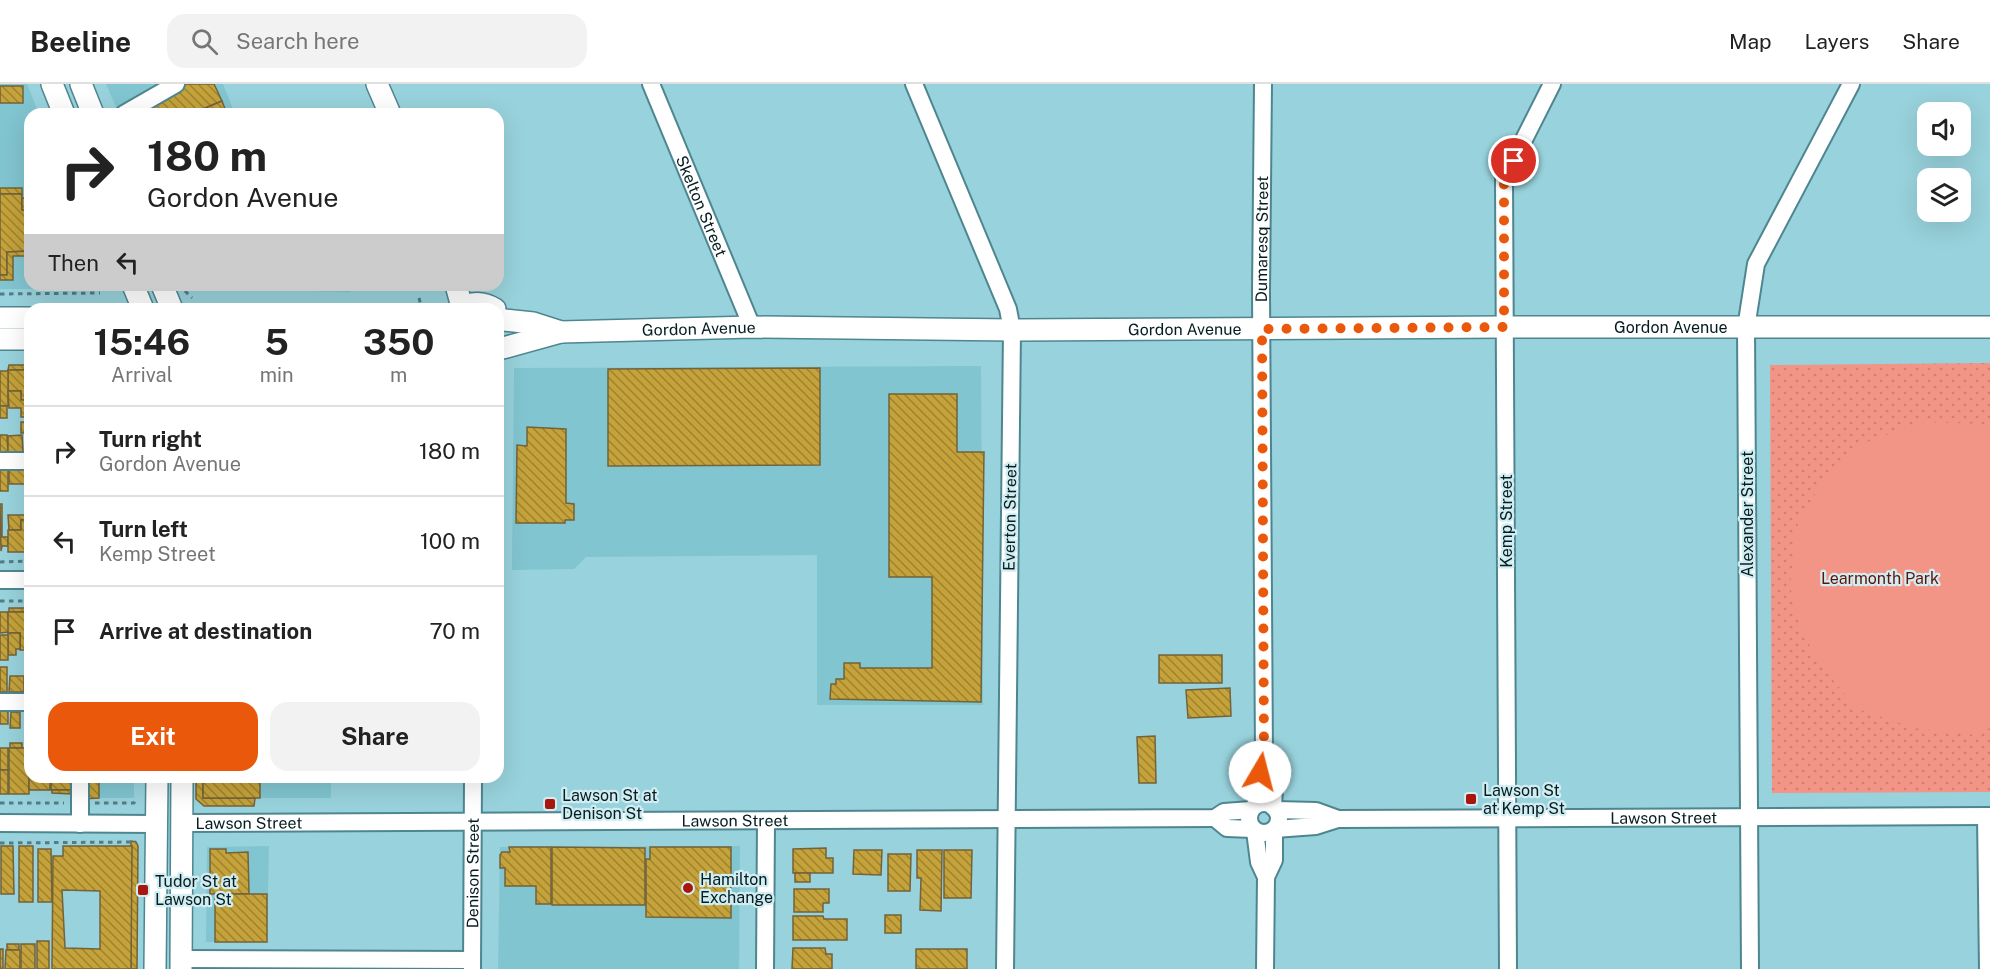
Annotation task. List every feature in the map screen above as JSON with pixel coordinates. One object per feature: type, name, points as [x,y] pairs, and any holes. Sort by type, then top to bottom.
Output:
[{"type":"main road","points":[[52,84],[62,108]]},
{"type":"main road","points":[[81,84],[91,108]]},
{"type":"main road","points":[[377,84],[387,108]]},
{"type":"main road","points":[[477,291],[488,303]]},
{"type":"main road","name":"Gordon Avenue","points":[[504,314],[561,332]]},
{"type":"main road","points":[[0,318],[24,318]]},
{"type":"main road","name":"Gordon Avenue","points":[[504,350],[561,332],[752,327],[1012,330],[1990,327]]},
{"type":"main road","points":[[0,339],[24,339]]},
{"type":"main road","points":[[155,969],[157,783]]},
{"type":"main road","points":[[181,964],[182,783]]},
{"type":"street","points":[[123,108],[154,84]]},
{"type":"street","points":[[124,108],[176,84]]},
{"type":"street","name":"Skelton Street","points":[[651,84],[752,327]]},
{"type":"street","name":"Everton Street","points":[[914,84],[1008,309],[1012,330],[1005,969]]},
{"type":"street","name":"Dumaresq Street","points":[[1254,808],[1264,755],[1263,84]]},
{"type":"street","name":"Alexander Street","points":[[1750,969],[1746,328],[1756,264],[1851,84]]},
{"type":"street","name":"Kemp Street","points":[[1508,969],[1504,179],[1550,85]]},
{"type":"street","points":[[0,461],[24,461]]},
{"type":"street","points":[[0,580],[24,580]]},
{"type":"street","points":[[0,702],[24,702]]},
{"type":"street","name":"Dumaresq Street","points":[[1264,755],[1274,789],[1275,808]]},
{"type":"street","points":[[80,783],[80,824]]},
{"type":"street","name":"Denison Street","points":[[472,965],[473,783]]},
{"type":"street","points":[[1265,969],[1266,877],[1274,860],[1274,829],[1279,820],[1275,808],[1264,803],[1254,808],[1248,819],[1254,830],[1259,862],[1266,877]]},
{"type":"street","name":"Lawson Street","points":[[181,823],[1215,818],[1224,812],[1254,808]]},
{"type":"street","name":"Lawson Street","points":[[1275,808],[1316,811],[1338,819]]},
{"type":"street","points":[[1988,816],[1988,969]]},
{"type":"street","name":"Lawson Street","points":[[1274,829],[1316,826],[1338,819],[1988,816]]},
{"type":"street","name":"Lawson Street","points":[[1215,818],[1227,828],[1254,830]]},
{"type":"street","points":[[765,969],[766,820]]},
{"type":"street","points":[[0,824],[156,824]]},
{"type":"street","points":[[1254,830],[1265,834],[1274,829]]},
{"type":"street","points":[[181,964],[472,965]]},
{"type":"path","points":[[185,291],[192,298]]},
{"type":"path","points":[[0,294],[100,293]]},
{"type":"path","points":[[419,298],[420,303]]},
{"type":"path","points":[[0,562],[24,561]]},
{"type":"path","points":[[0,601],[24,601]]},
{"type":"path","points":[[0,843],[136,842]]},
{"type":"shaded area","points":[[0,84],[27,84],[37,108],[24,108],[24,289],[0,289]]},
{"type":"shaded area","points":[[106,84],[223,84],[233,108],[116,108]]},
{"type":"shaded area","points":[[304,291],[351,291],[351,292]]},
{"type":"shaded area","points":[[981,366],[983,705],[817,705],[817,555],[586,557],[574,569],[512,570],[514,368]]},
{"type":"shaded area","points":[[82,783],[134,783],[134,798],[82,798]]},
{"type":"shaded area","points":[[207,783],[331,783],[331,798],[206,798]]},
{"type":"shaded area","points":[[269,846],[267,941],[206,942],[207,847]]},
{"type":"shaded area","points":[[740,846],[739,969],[498,969],[500,847]]},
{"type":"green space","name":"Learmonth Park","points":[[1990,363],[1990,792],[1772,793],[1770,365]]},
{"type":"green space","points":[[1921,422],[1990,426],[1990,728],[1976,735],[1914,728],[1858,709],[1819,664],[1800,627],[1790,586],[1796,528],[1819,487],[1862,444]]},
{"type":"building","points":[[158,84],[214,84],[222,101],[205,108],[141,108],[138,100],[161,90]]},
{"type":"building","points":[[0,86],[23,86],[23,103],[0,103]]},
{"type":"building","points":[[222,101],[225,108],[205,108]]},
{"type":"building","points":[[0,188],[22,188],[22,194],[0,194]]},
{"type":"building","points":[[0,194],[22,194],[24,251],[7,252],[7,275],[0,275]]},
{"type":"building","points":[[22,198],[24,198],[24,210],[22,210]]},
{"type":"building","points":[[24,251],[24,256],[13,256],[13,280],[0,280],[0,275],[7,275],[7,252]]},
{"type":"building","points":[[9,365],[24,365],[24,370],[8,370]]},
{"type":"building","points":[[820,368],[820,465],[608,466],[608,369]]},
{"type":"building","points":[[8,370],[24,370],[24,400],[21,400],[21,391],[8,391]]},
{"type":"building","points":[[0,371],[8,371],[8,406],[0,406]]},
{"type":"building","points":[[8,391],[21,391],[21,400],[24,400],[24,417],[21,417],[21,408],[9,408]]},
{"type":"building","points":[[889,394],[957,394],[957,452],[984,452],[981,702],[830,699],[831,684],[836,684],[836,679],[844,679],[844,663],[860,663],[860,668],[932,668],[932,577],[889,577]]},
{"type":"building","points":[[0,406],[7,406],[7,418],[0,418]]},
{"type":"building","points":[[21,422],[24,422],[24,433],[21,433]]},
{"type":"building","points":[[527,427],[566,429],[566,503],[574,504],[574,520],[565,520],[565,523],[516,523],[517,445],[527,446]]},
{"type":"building","points":[[0,435],[7,435],[8,452],[0,452]]},
{"type":"building","points":[[22,435],[23,452],[8,452],[8,436]]},
{"type":"building","points":[[9,468],[24,468],[24,484],[9,484]]},
{"type":"building","points":[[0,469],[8,469],[8,491],[0,491]]},
{"type":"building","points":[[0,504],[2,504],[2,537],[8,537],[8,546],[2,546],[1,551]]},
{"type":"building","points":[[8,515],[24,515],[24,520],[21,520],[21,530],[9,530]]},
{"type":"building","points":[[21,520],[24,520],[24,552],[8,552],[8,530],[21,530]]},
{"type":"building","points":[[9,608],[24,608],[24,612],[9,612]]},
{"type":"building","points":[[0,612],[8,612],[9,632],[0,633]]},
{"type":"building","points":[[8,612],[24,612],[24,650],[20,650],[20,633],[8,633]]},
{"type":"building","points":[[8,633],[20,633],[20,649],[16,649],[16,655],[8,655]]},
{"type":"building","points":[[0,635],[8,635],[8,660],[0,660]]},
{"type":"building","points":[[1159,655],[1222,655],[1222,683],[1159,683]]},
{"type":"building","points":[[0,667],[7,667],[7,692],[0,692]]},
{"type":"building","points":[[10,676],[24,676],[24,692],[9,692]]},
{"type":"building","points":[[1230,688],[1231,716],[1188,718],[1186,690]]},
{"type":"building","points":[[0,711],[8,711],[8,724],[0,724]]},
{"type":"building","points":[[11,712],[20,712],[20,728],[10,728]]},
{"type":"building","points":[[1155,736],[1156,783],[1139,783],[1137,737]]},
{"type":"building","points":[[10,743],[22,743],[22,748],[10,748]]},
{"type":"building","points":[[0,748],[8,748],[8,770],[0,770]]},
{"type":"building","points":[[9,748],[24,748],[24,783],[29,783],[29,794],[9,794]]},
{"type":"building","points":[[0,770],[8,770],[8,794],[0,794]]},
{"type":"building","points":[[29,783],[50,783],[50,790],[29,790]]},
{"type":"building","points":[[51,783],[73,783],[73,790],[51,790]]},
{"type":"building","points":[[81,783],[99,783],[99,798],[81,799]]},
{"type":"building","points":[[196,783],[203,783],[203,798],[255,798],[254,806],[204,806],[196,799]]},
{"type":"building","points":[[203,783],[260,783],[260,798],[203,798]]},
{"type":"building","points":[[52,790],[72,790],[72,794],[52,793]]},
{"type":"building","points":[[131,841],[136,842],[138,846],[137,969],[131,969]]},
{"type":"building","points":[[1,846],[13,846],[14,894],[1,894]]},
{"type":"building","points":[[19,846],[33,846],[33,902],[19,902]]},
{"type":"building","points":[[63,846],[132,846],[131,969],[52,969],[53,856],[63,856]],"holes":[[[62,890],[100,891],[100,949],[65,948]]]},
{"type":"building","points":[[509,847],[551,847],[551,904],[536,904],[536,886],[505,886],[505,868],[500,868],[500,855],[502,852],[510,852]]},
{"type":"building","points":[[552,847],[645,848],[645,905],[552,905]]},
{"type":"building","name":"Hamilton Exchange","points":[[650,847],[731,847],[731,918],[646,917],[646,859],[650,859]]},
{"type":"building","points":[[826,848],[826,858],[833,858],[833,873],[793,873],[793,849]]},
{"type":"building","points":[[38,849],[51,849],[52,902],[38,902]]},
{"type":"building","points":[[210,849],[226,849],[226,853],[248,852],[249,894],[210,894]]},
{"type":"building","points":[[854,850],[882,850],[881,875],[853,874]]},
{"type":"building","points":[[917,850],[942,850],[941,911],[920,910],[921,878],[917,878]]},
{"type":"building","points":[[944,850],[972,850],[971,898],[944,898]]},
{"type":"building","points":[[888,854],[911,854],[910,891],[888,891]]},
{"type":"building","points":[[795,873],[810,873],[810,882],[795,882]]},
{"type":"building","points":[[794,889],[829,889],[829,903],[823,903],[823,912],[794,912]]},
{"type":"building","points":[[215,894],[267,894],[267,942],[215,942]]},
{"type":"building","points":[[885,915],[901,915],[901,933],[885,933]]},
{"type":"building","points":[[793,916],[847,919],[847,940],[793,940]]},
{"type":"building","points":[[37,941],[49,941],[49,969],[37,969]]},
{"type":"building","points":[[7,944],[19,944],[19,950],[7,950]]},
{"type":"building","points":[[21,944],[35,944],[35,969],[21,969]]},
{"type":"building","points":[[793,948],[825,948],[826,954],[832,954],[832,969],[792,969]]},
{"type":"building","points":[[0,949],[3,949],[3,969],[0,969]]},
{"type":"building","points":[[916,949],[967,949],[967,969],[916,969]]},
{"type":"building","points":[[6,950],[20,950],[20,969],[5,969]]},
{"type":"place","name":"Lawson St at Kemp St","points":[[1471,799]]},
{"type":"place","name":"Lawson St at Denison St","points":[[550,804]]},
{"type":"place","name":"Hamilton Exchange","points":[[688,888]]},
{"type":"place","name":"Tudor St at Lawson St","points":[[143,890]]},
{"type":"route","points":[[1260,772],[1264,755],[1262,329],[1504,327],[1504,179],[1514,161]]}]
